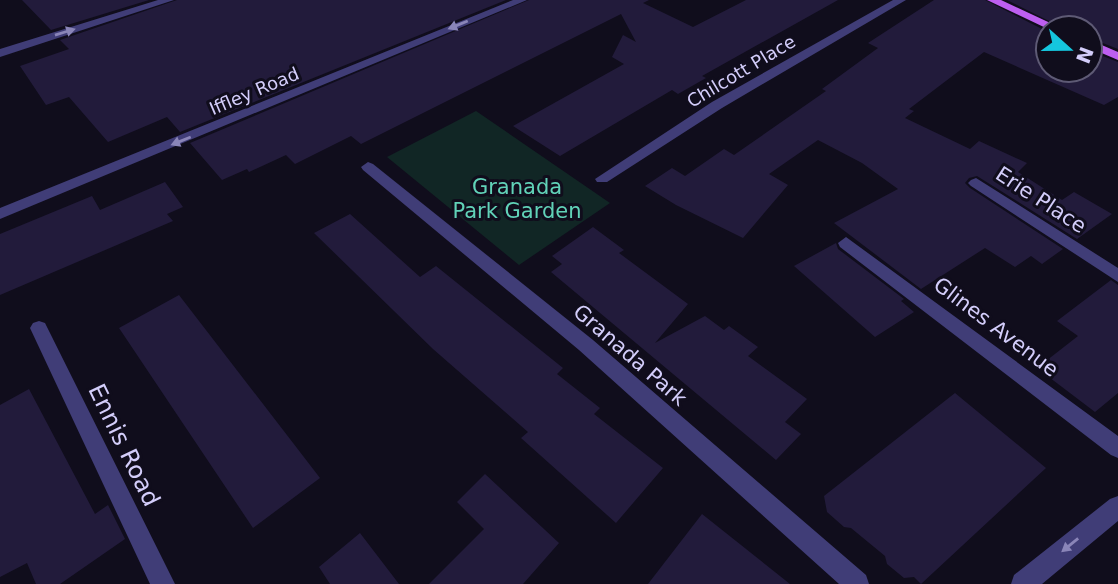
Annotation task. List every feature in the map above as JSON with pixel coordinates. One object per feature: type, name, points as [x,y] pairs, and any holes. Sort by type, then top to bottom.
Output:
[{"type":"main road","points":[[992,0],[1034,19]]},
{"type":"street","points":[[0,53],[169,0]]},
{"type":"street","name":"Iffley Road","points":[[0,214],[522,0]]},
{"type":"street","name":"Chilcott Place","points":[[602,179],[717,105],[901,0]]},
{"type":"street","name":"Granada Park","points":[[368,167],[586,345],[857,584]]},
{"type":"street","name":"Erie Place","points":[[976,183],[1118,276]]},
{"type":"street","name":"Glines Avenue","points":[[846,243],[1118,448]]},
{"type":"street","name":"Ennis Road","points":[[39,328],[163,584]]},
{"type":"street","points":[[1023,584],[1118,507]]},
{"type":"green space","name":"Granada Park Garden","points":[[476,111],[610,203],[519,265],[387,157]]},
{"type":"building","points":[[22,0],[149,0],[51,30]]},
{"type":"building","points":[[177,0],[506,0],[180,132],[167,117],[108,142],[69,97],[46,105],[20,66],[69,49],[60,40]]},
{"type":"building","points":[[529,0],[649,0],[643,3],[693,27],[746,0],[838,0],[702,76],[706,78],[678,94],[672,90],[560,156],[513,126],[624,64],[612,57],[623,35],[636,42],[621,14],[361,144],[351,136],[295,164],[286,155],[249,172],[247,169],[222,180],[190,143]]},
{"type":"building","points":[[934,0],[985,0],[1034,25],[1034,74],[984,52],[909,109],[914,111],[905,118],[970,149],[979,141],[1027,163],[1018,172],[1062,200],[1074,192],[1112,214],[1077,239],[977,176],[969,178],[965,183],[970,188],[1063,249],[1042,264],[1031,256],[1015,267],[985,248],[921,289],[834,223],[898,189],[862,163],[818,140],[769,174],[788,185],[743,238],[676,205],[645,186],[672,168],[685,176],[724,149],[734,155],[826,91],[822,89],[878,48],[868,43]]},
{"type":"building","points":[[1007,0],[1118,0],[1118,49],[1104,44],[1104,14],[1035,14]]},
{"type":"building","points":[[1104,56],[1118,62],[1118,97],[1104,105],[1056,84],[1104,84]]},
{"type":"building","points":[[165,182],[183,207],[167,214],[173,221],[0,295],[0,234],[92,196],[100,210]]},
{"type":"building","points":[[350,214],[420,277],[436,266],[563,368],[557,374],[600,408],[594,414],[663,468],[616,523],[521,438],[528,432],[433,349],[314,233]]},
{"type":"building","points":[[593,227],[624,250],[619,253],[688,304],[655,343],[705,316],[724,330],[729,326],[758,347],[748,356],[807,399],[785,422],[801,434],[776,460],[551,272],[562,264],[552,256]]},
{"type":"building","points":[[836,243],[838,249],[904,299],[901,301],[914,312],[875,337],[794,266]]},
{"type":"building","points":[[1111,280],[1118,285],[1118,393],[1095,412],[1037,368],[1078,336],[1057,321]]},
{"type":"building","points":[[179,295],[320,478],[253,528],[119,328]]},
{"type":"building","points":[[29,389],[95,514],[108,505],[125,539],[60,584],[36,584],[27,563],[0,577],[0,405]]},
{"type":"building","points":[[955,393],[1046,468],[921,584],[914,577],[904,578],[887,564],[885,556],[827,512],[824,496]]},
{"type":"building","points":[[485,474],[559,543],[523,584],[429,584],[484,529],[457,502]]},
{"type":"building","points":[[702,514],[790,584],[648,584]]},
{"type":"building","points":[[360,533],[399,584],[330,584],[319,567]]}]
